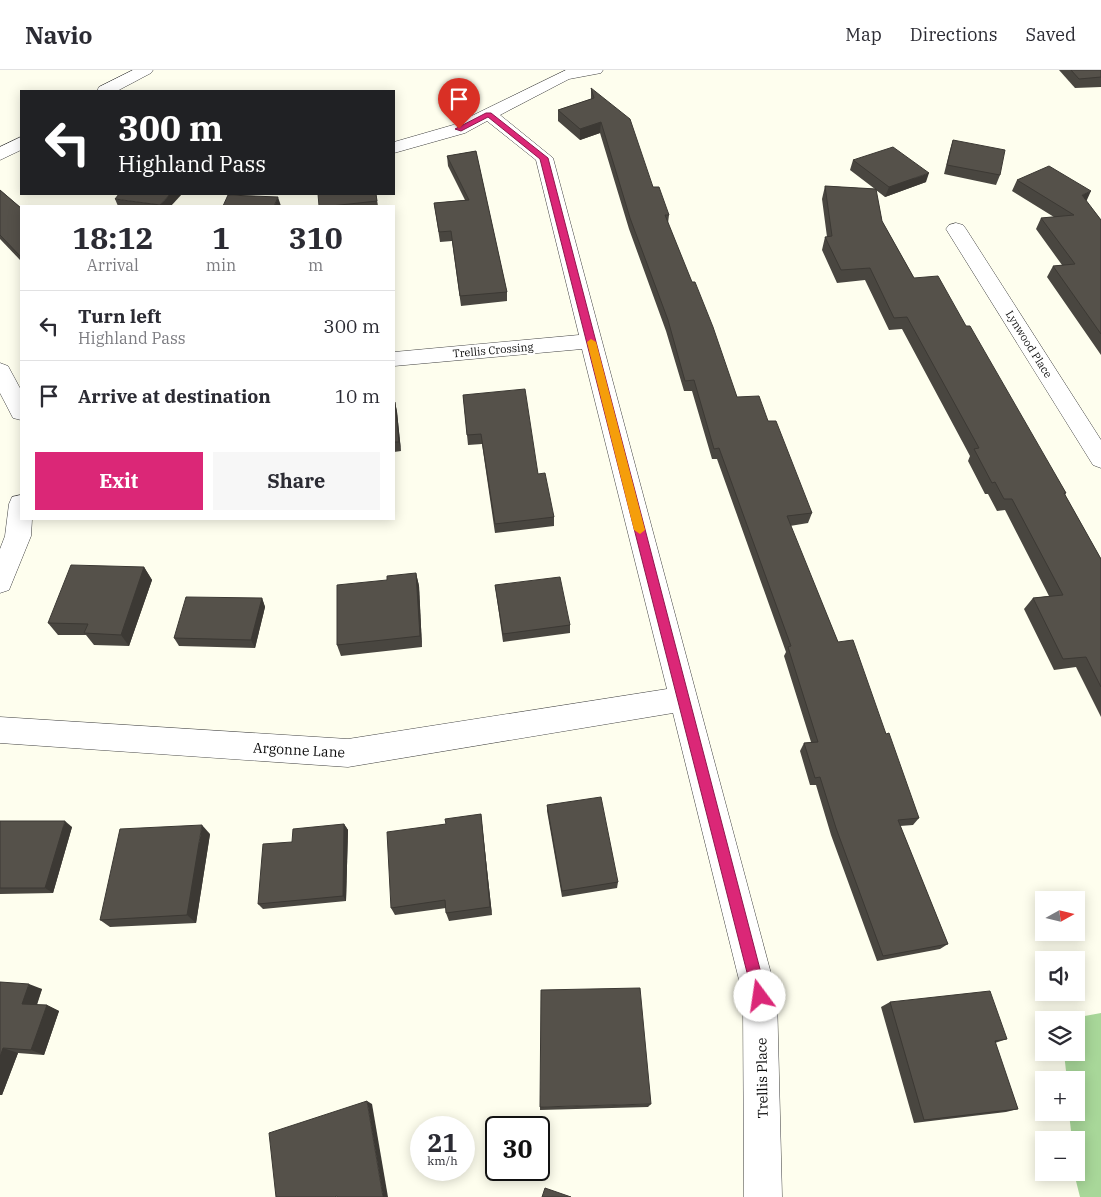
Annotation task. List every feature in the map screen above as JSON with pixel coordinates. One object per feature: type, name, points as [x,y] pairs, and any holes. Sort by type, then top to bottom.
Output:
[{"type":"street","points":[[107,90],[146,70]]},
{"type":"street","points":[[395,148],[459,129],[565,76],[595,70]]},
{"type":"street","name":"Trellis Place","points":[[488,114],[544,158],[760,996],[764,1197]]},
{"type":"street","points":[[0,155],[20,143]]},
{"type":"street","name":"Lynwood Place","points":[[956,229],[1101,459]]},
{"type":"street","name":"Trellis Crossing","points":[[395,359],[591,341]]},
{"type":"street","points":[[0,371],[20,410]]},
{"type":"street","points":[[0,582],[18,536],[20,515]]},
{"type":"street","name":"Argonne Lane","points":[[0,730],[348,753],[684,699]]},
{"type":"green space","points":[[1101,1013],[1101,1197],[1080,1197],[1076,1181],[1085,1181],[1085,1131],[1071,1131],[1070,1121],[1085,1121],[1085,1071],[1066,1071],[1065,1061],[1085,1061],[1085,1016]]},
{"type":"building","points":[[1071,70],[1101,70],[1101,77],[1079,79]]},
{"type":"building","points":[[591,88],[630,119],[653,187],[659,187],[669,215],[665,215],[692,282],[695,282],[713,327],[737,397],[759,396],[768,421],[776,421],[812,513],[787,516],[838,642],[853,640],[886,734],[889,733],[919,818],[898,820],[948,944],[883,956],[836,828],[820,777],[815,778],[804,743],[818,742],[788,647],[791,646],[719,448],[714,449],[694,380],[685,381],[668,320],[630,218],[601,122],[580,129],[558,110],[594,98]]},
{"type":"building","points":[[953,140],[1005,150],[1000,175],[947,165]]},
{"type":"building","points":[[893,147],[929,173],[889,187],[853,160]]},
{"type":"building","points":[[476,151],[507,292],[460,296],[451,231],[439,232],[434,203],[469,200],[447,156]]},
{"type":"building","points":[[1049,166],[1091,191],[1082,195],[1101,220],[1101,334],[1053,266],[1075,264],[1041,218],[1074,215],[1017,180]]},
{"type":"building","points":[[825,186],[876,189],[882,221],[914,278],[938,276],[966,326],[970,326],[1066,493],[1064,493],[1101,559],[1101,687],[1086,657],[1063,659],[1033,598],[1063,595],[1012,499],[1004,499],[995,482],[992,483],[974,449],[979,448],[907,317],[894,318],[870,268],[841,270],[825,237],[832,236]]},
{"type":"building","points":[[0,190],[20,207],[20,256],[0,235]]},
{"type":"building","points":[[118,195],[169,195],[160,205],[115,199]]},
{"type":"building","points":[[228,195],[278,197],[274,205],[223,205]]},
{"type":"building","points":[[318,195],[376,195],[377,201],[340,205],[319,205]]},
{"type":"building","points":[[525,389],[538,474],[545,473],[554,517],[495,524],[481,434],[467,435],[463,395]]},
{"type":"building","points":[[395,402],[399,442],[395,442]]},
{"type":"building","points":[[71,565],[144,567],[121,635],[84,633],[88,624],[48,623]]},
{"type":"building","points":[[416,573],[420,636],[337,645],[337,585],[387,580],[387,576]]},
{"type":"building","points":[[560,577],[570,625],[503,634],[495,585]]},
{"type":"building","points":[[186,597],[262,598],[251,640],[174,638]]},
{"type":"building","points":[[601,797],[618,882],[562,891],[547,805]]},
{"type":"building","points":[[481,814],[490,907],[446,913],[445,900],[391,908],[387,832],[446,824],[445,819]]},
{"type":"building","points":[[0,821],[65,821],[45,888],[0,888]]},
{"type":"building","points":[[344,824],[343,896],[258,904],[263,844],[292,842],[293,829]]},
{"type":"building","points":[[202,825],[187,915],[100,920],[120,829]]},
{"type":"building","points":[[0,982],[29,984],[22,1004],[47,1005],[31,1050],[3,1048],[0,1057]]},
{"type":"building","points":[[640,988],[651,1104],[540,1107],[541,990]]},
{"type":"building","points":[[990,991],[1007,1039],[995,1041],[1018,1109],[924,1120],[890,1002]]},
{"type":"building","points":[[367,1101],[383,1197],[276,1197],[269,1133]]},
{"type":"building","points":[[545,1188],[571,1197],[542,1197]]},
{"type":"slow traffic","points":[[591,342],[640,530]]},
{"type":"route","points":[[459,129],[488,114],[544,158],[760,996]]}]
